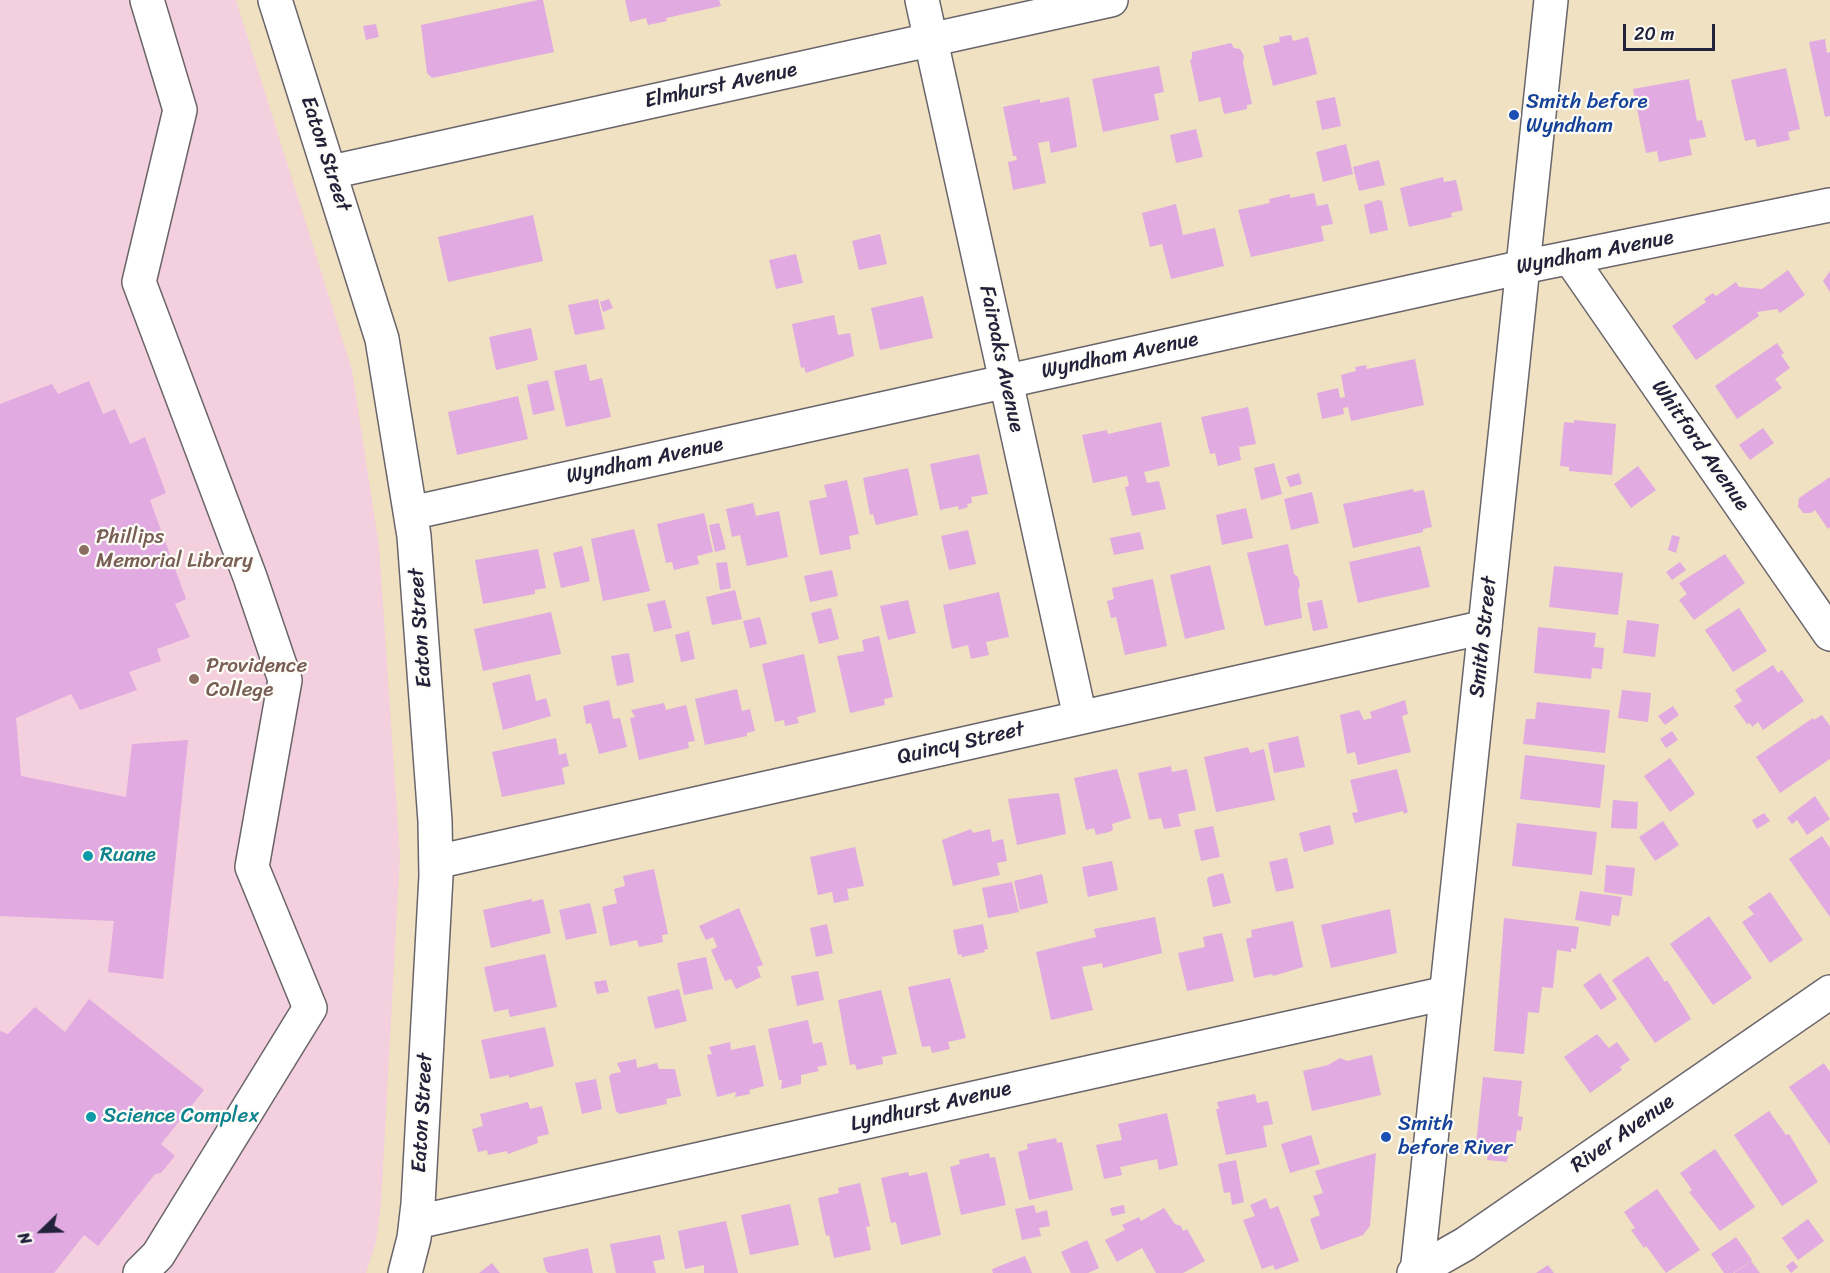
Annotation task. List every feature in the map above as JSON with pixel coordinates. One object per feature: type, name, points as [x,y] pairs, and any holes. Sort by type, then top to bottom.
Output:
[{"type":"street","points":[[141,1273],[158,1255],[309,1008],[252,867],[285,680],[250,577],[139,282],[180,110],[147,0]]},
{"type":"street","name":"Eaton Street","points":[[275,0],[382,339],[411,513],[436,862],[417,1222],[405,1273]]},
{"type":"street","name":"Fairoaks Avenue","points":[[922,0],[1080,717]]},
{"type":"street","name":"Elmhurst Avenue","points":[[331,172],[1111,0]]},
{"type":"street","name":"Smith Street","points":[[1416,1273],[1551,0]]},
{"type":"street","name":"Wyndham Avenue","points":[[411,513],[1523,267],[1830,205]]},
{"type":"street","name":"Whitford Avenue","points":[[1570,258],[1830,634]]},
{"type":"street","name":"Quincy Street","points":[[436,862],[1485,627]]},
{"type":"street","name":"River Avenue","points":[[1416,1273],[1465,1244],[1830,992]]},
{"type":"street","name":"Lyndhurst Avenue","points":[[417,1222],[1446,993]]},
{"type":"shaded area","name":"Providence College","points":[[0,0],[236,0],[352,370],[379,546],[400,855],[381,1204],[376,1242],[366,1273],[0,1273]]},
{"type":"building","points":[[543,0],[554,52],[432,78],[427,73],[421,25]]},
{"type":"building","points":[[625,0],[719,0],[721,6],[666,18],[667,21],[648,25],[646,18],[630,22]]},
{"type":"building","points":[[376,24],[379,37],[366,40],[363,26]]},
{"type":"building","points":[[1291,35],[1293,41],[1308,37],[1317,74],[1273,86],[1263,46],[1280,42],[1279,37]]},
{"type":"building","points":[[1825,39],[1827,53],[1830,52],[1830,116],[1825,117],[1809,42]]},
{"type":"building","points":[[1231,43],[1234,48],[1240,49],[1244,56],[1243,63],[1252,104],[1247,105],[1247,109],[1224,114],[1220,97],[1199,102],[1190,60],[1192,52]]},
{"type":"building","points":[[1159,66],[1164,92],[1154,94],[1159,120],[1103,132],[1092,79]]},
{"type":"building","points":[[1786,68],[1800,129],[1788,132],[1790,140],[1757,147],[1755,139],[1745,141],[1731,80]]},
{"type":"building","points":[[1689,79],[1697,121],[1702,120],[1706,137],[1689,140],[1692,155],[1659,162],[1657,151],[1646,153],[1633,89]]},
{"type":"building","points":[[1069,97],[1077,147],[1051,153],[1049,141],[1038,143],[1046,183],[1013,190],[1008,162],[1017,160],[1016,156],[1013,156],[1003,107],[1040,99],[1040,103]]},
{"type":"building","points":[[1335,97],[1341,126],[1322,130],[1316,101]]},
{"type":"building","points":[[1196,129],[1203,157],[1176,163],[1170,135]]},
{"type":"building","points":[[1346,144],[1353,174],[1323,182],[1316,152]]},
{"type":"building","points":[[1379,160],[1385,185],[1359,191],[1353,167]]},
{"type":"building","points":[[1443,177],[1444,182],[1456,180],[1463,210],[1451,213],[1452,217],[1409,227],[1400,188]]},
{"type":"building","points":[[1314,193],[1317,206],[1328,204],[1333,224],[1321,226],[1324,241],[1251,257],[1238,210],[1270,203],[1269,199],[1290,194],[1290,198]]},
{"type":"building","points":[[1378,200],[1382,201],[1388,230],[1370,234],[1364,205]]},
{"type":"building","points":[[1176,204],[1183,235],[1215,228],[1224,266],[1171,279],[1162,244],[1150,247],[1142,213]]},
{"type":"building","points":[[533,215],[543,261],[448,282],[438,237]]},
{"type":"building","points":[[880,234],[887,264],[859,270],[852,241]]},
{"type":"building","points":[[796,254],[803,283],[776,289],[769,260]]},
{"type":"building","points":[[1788,270],[1805,295],[1780,313],[1777,309],[1757,312],[1759,316],[1696,360],[1672,326],[1706,302],[1704,299],[1713,293],[1716,296],[1736,282],[1739,287],[1762,289]]},
{"type":"building","points":[[1830,271],[1830,292],[1823,281]]},
{"type":"building","points":[[923,296],[933,338],[880,350],[871,308]]},
{"type":"building","points":[[598,299],[605,329],[575,335],[568,305]]},
{"type":"building","points":[[609,299],[613,308],[603,312],[600,302]]},
{"type":"building","points":[[834,315],[838,335],[850,333],[854,356],[806,373],[804,367],[801,368],[792,324]]},
{"type":"building","points":[[531,328],[538,360],[496,370],[489,337]]},
{"type":"building","points":[[1777,343],[1784,353],[1781,355],[1790,368],[1775,379],[1782,388],[1737,419],[1715,386]]},
{"type":"building","points":[[1415,359],[1424,405],[1351,421],[1348,407],[1343,408],[1344,414],[1322,419],[1317,393],[1338,388],[1340,398],[1345,397],[1341,375],[1356,371],[1355,367],[1366,365],[1367,369]]},
{"type":"building","points":[[586,364],[590,381],[602,378],[611,417],[566,427],[554,371]]},
{"type":"building","points":[[548,380],[555,410],[533,415],[527,385]]},
{"type":"building","name":"Phillips Memorial Library","points":[[89,381],[103,414],[115,409],[130,444],[145,437],[166,493],[150,500],[186,599],[175,604],[190,637],[157,649],[161,661],[129,672],[137,690],[80,710],[71,694],[16,718],[21,776],[126,797],[132,744],[188,740],[163,979],[108,972],[114,921],[0,916],[0,404],[52,384],[58,394]]},
{"type":"building","points":[[518,396],[528,439],[457,455],[448,412]]},
{"type":"building","points":[[1248,407],[1256,444],[1239,447],[1241,460],[1218,466],[1215,453],[1210,454],[1201,417]]},
{"type":"building","points":[[1574,420],[1616,424],[1612,475],[1569,471],[1569,467],[1560,466],[1564,422],[1574,423]]},
{"type":"building","points":[[1161,422],[1170,466],[1144,472],[1147,483],[1159,481],[1166,509],[1132,516],[1125,487],[1129,486],[1127,476],[1093,483],[1082,435],[1107,430],[1108,434]]},
{"type":"building","points":[[1763,428],[1774,443],[1750,460],[1739,445]]},
{"type":"building","points":[[979,454],[988,494],[971,497],[972,503],[959,510],[958,506],[940,510],[930,464]]},
{"type":"building","points":[[1274,463],[1282,494],[1261,500],[1254,468]]},
{"type":"building","points":[[1638,466],[1656,490],[1631,508],[1614,484]]},
{"type":"building","points":[[908,468],[918,515],[876,525],[873,514],[870,515],[863,478]]},
{"type":"building","points":[[1299,473],[1302,484],[1290,487],[1286,477]]},
{"type":"building","points":[[1830,477],[1830,527],[1828,529],[1815,510],[1811,513],[1803,513],[1798,506],[1799,498]]},
{"type":"building","points":[[847,480],[859,534],[849,536],[851,549],[820,555],[809,501],[827,497],[824,485]]},
{"type":"building","points":[[1413,489],[1414,492],[1424,490],[1432,527],[1423,529],[1423,532],[1353,548],[1343,504]]},
{"type":"building","points":[[1312,492],[1319,523],[1291,530],[1284,499]]},
{"type":"building","points":[[753,503],[756,516],[779,511],[788,557],[747,566],[740,535],[732,537],[726,509]]},
{"type":"building","points":[[1246,508],[1253,538],[1222,545],[1216,515]]},
{"type":"building","points":[[704,513],[713,552],[697,556],[699,564],[674,570],[672,562],[666,563],[657,524]]},
{"type":"building","points":[[719,523],[726,549],[715,552],[709,525]]},
{"type":"building","points":[[634,529],[650,591],[603,601],[591,539]]},
{"type":"building","points":[[968,530],[976,564],[949,570],[941,536]]},
{"type":"building","points":[[1140,532],[1144,549],[1114,555],[1110,538]]},
{"type":"building","points":[[1672,535],[1680,537],[1676,553],[1668,550]]},
{"type":"building","points":[[1288,544],[1294,574],[1298,577],[1300,585],[1298,590],[1302,618],[1265,626],[1247,553]]},
{"type":"building","points":[[582,546],[590,581],[561,588],[553,553]]},
{"type":"building","points":[[1420,546],[1430,587],[1358,603],[1349,562]]},
{"type":"building","points":[[538,549],[546,588],[535,590],[535,594],[483,604],[475,560]]},
{"type":"building","points":[[1725,554],[1745,583],[1694,620],[1679,600],[1687,594],[1679,583]]},
{"type":"building","points":[[727,562],[731,588],[720,590],[716,563]]},
{"type":"building","points":[[1680,562],[1686,570],[1672,580],[1666,572]]},
{"type":"building","points":[[1210,565],[1225,629],[1185,639],[1170,575]]},
{"type":"building","points":[[1554,566],[1623,573],[1618,615],[1549,607]]},
{"type":"building","points":[[832,570],[838,596],[810,602],[804,576]]},
{"type":"building","points":[[1153,579],[1167,646],[1125,655],[1116,617],[1111,618],[1107,601],[1114,599],[1112,588]]},
{"type":"building","points":[[735,590],[742,619],[712,625],[706,597]]},
{"type":"building","points":[[999,592],[1009,637],[986,642],[989,655],[971,659],[968,645],[952,649],[943,605]]},
{"type":"building","points":[[665,600],[672,628],[654,632],[647,604]]},
{"type":"building","points":[[908,600],[916,633],[888,640],[880,606]]},
{"type":"building","points":[[1322,600],[1328,628],[1313,631],[1307,603]]},
{"type":"building","points":[[831,608],[839,639],[819,644],[811,613]]},
{"type":"building","points":[[1739,608],[1767,651],[1733,672],[1705,630]]},
{"type":"building","points":[[551,612],[561,654],[483,671],[474,629]]},
{"type":"building","points":[[760,617],[767,644],[750,648],[743,621]]},
{"type":"building","points":[[1627,620],[1659,624],[1655,657],[1623,653]]},
{"type":"building","points":[[1538,627],[1596,633],[1594,647],[1604,648],[1602,669],[1592,668],[1591,679],[1534,673]]},
{"type":"building","points":[[689,631],[695,659],[681,662],[675,635]]},
{"type":"building","points":[[879,636],[893,697],[884,699],[885,705],[850,713],[837,656],[864,651],[862,640]]},
{"type":"building","points":[[629,653],[634,682],[617,686],[611,656]]},
{"type":"building","points":[[804,654],[816,712],[797,717],[799,723],[785,726],[784,720],[775,722],[762,664]]},
{"type":"building","points":[[1773,665],[1778,673],[1782,670],[1804,701],[1763,730],[1758,722],[1752,727],[1750,723],[1747,724],[1734,706],[1742,701],[1735,690]]},
{"type":"building","points":[[530,674],[536,701],[546,698],[551,716],[503,730],[492,683]]},
{"type":"building","points":[[737,689],[742,711],[750,709],[755,731],[747,733],[747,736],[705,745],[695,699]]},
{"type":"building","points":[[1622,690],[1651,693],[1648,722],[1618,718]]},
{"type":"building","points":[[609,700],[613,719],[620,718],[627,747],[599,754],[591,723],[586,724],[583,706]]},
{"type":"building","points":[[1405,700],[1408,714],[1402,716],[1411,752],[1358,765],[1355,752],[1347,754],[1340,715],[1359,710],[1364,720],[1372,718],[1370,712]]},
{"type":"building","points":[[1537,702],[1610,710],[1605,753],[1523,744],[1526,719],[1535,719]]},
{"type":"building","points":[[664,703],[666,710],[686,705],[695,741],[688,742],[689,748],[639,760],[630,718],[635,717],[631,710]]},
{"type":"building","points":[[1673,706],[1679,715],[1665,725],[1658,716]]},
{"type":"building","points":[[1822,715],[1830,726],[1830,759],[1780,793],[1756,757],[1813,718],[1814,720]]},
{"type":"building","points":[[1672,731],[1678,740],[1666,748],[1660,739]]},
{"type":"building","points":[[1298,736],[1305,767],[1274,773],[1268,743]]},
{"type":"building","points":[[556,738],[559,755],[566,753],[569,766],[562,768],[565,784],[502,797],[492,752]]},
{"type":"building","points":[[1248,747],[1250,753],[1264,749],[1275,800],[1216,812],[1204,757]]},
{"type":"building","points":[[1525,755],[1605,765],[1600,808],[1520,799]]},
{"type":"building","points":[[1670,758],[1695,794],[1670,812],[1644,776]]},
{"type":"building","points":[[1171,766],[1172,772],[1187,769],[1196,810],[1178,814],[1181,826],[1164,829],[1161,818],[1149,820],[1138,773]]},
{"type":"building","points":[[1117,769],[1131,818],[1112,824],[1113,830],[1109,832],[1096,835],[1094,828],[1086,830],[1074,778]]},
{"type":"building","points":[[1397,769],[1408,812],[1404,814],[1403,811],[1355,823],[1352,813],[1358,812],[1350,780]]},
{"type":"building","points":[[1059,793],[1066,834],[1017,845],[1008,799]]},
{"type":"building","points":[[1815,796],[1830,819],[1807,835],[1797,820],[1792,824],[1787,818]]},
{"type":"building","points":[[1613,800],[1638,802],[1637,829],[1611,828]]},
{"type":"building","points":[[1764,813],[1770,821],[1757,829],[1752,820]]},
{"type":"building","points":[[1663,821],[1679,845],[1655,861],[1639,837]]},
{"type":"building","points":[[1517,823],[1597,832],[1592,875],[1512,866]]},
{"type":"building","points":[[1330,825],[1334,844],[1304,852],[1299,833]]},
{"type":"building","points":[[1213,826],[1220,857],[1201,861],[1194,830]]},
{"type":"building","points":[[971,829],[973,833],[990,829],[992,842],[1003,839],[1007,861],[997,863],[1000,875],[953,886],[942,840]]},
{"type":"building","points":[[1822,836],[1830,848],[1830,917],[1789,859]]},
{"type":"building","points":[[855,847],[864,886],[847,889],[849,900],[834,903],[832,892],[818,895],[810,857]]},
{"type":"building","points":[[1287,858],[1294,888],[1276,892],[1269,862]]},
{"type":"building","points":[[1112,861],[1118,890],[1088,897],[1082,867]]},
{"type":"building","points":[[1606,865],[1635,868],[1632,896],[1604,892]]},
{"type":"building","points":[[654,869],[668,934],[662,935],[663,942],[639,947],[637,940],[610,946],[602,907],[617,903],[614,889],[625,886],[623,876]]},
{"type":"building","points":[[1223,873],[1231,903],[1213,907],[1207,880],[1208,877]]},
{"type":"building","points":[[1042,874],[1048,903],[1020,910],[1014,881]]},
{"type":"building","points":[[1012,882],[1019,912],[988,918],[982,888]]},
{"type":"building","points":[[1580,891],[1622,897],[1619,916],[1612,915],[1610,926],[1575,920]]},
{"type":"building","points":[[1770,892],[1803,940],[1770,963],[1742,922],[1754,914],[1748,907]]},
{"type":"building","points":[[532,899],[532,902],[543,899],[551,933],[491,948],[483,910]]},
{"type":"building","points":[[590,903],[597,933],[566,940],[559,910]]},
{"type":"building","points":[[739,908],[763,965],[757,967],[761,977],[736,989],[731,979],[725,981],[711,950],[717,947],[713,937],[706,940],[699,926]]},
{"type":"building","points":[[1390,909],[1397,953],[1331,968],[1321,925]]},
{"type":"building","points":[[1709,916],[1752,978],[1713,1005],[1670,944]]},
{"type":"building","points":[[1155,917],[1162,953],[1103,968],[1102,963],[1082,967],[1093,1010],[1051,1020],[1036,952],[1096,937],[1094,929]]},
{"type":"building","points":[[1504,918],[1579,927],[1576,949],[1571,948],[1571,952],[1557,950],[1553,988],[1542,987],[1539,1013],[1528,1012],[1524,1054],[1494,1051]]},
{"type":"building","points":[[1293,921],[1303,967],[1273,976],[1272,974],[1254,978],[1246,939],[1252,937],[1251,930]]},
{"type":"building","points":[[827,924],[833,953],[816,957],[810,928]]},
{"type":"building","points":[[983,924],[988,949],[984,950],[985,952],[962,957],[961,954],[958,955],[953,930]]},
{"type":"building","points":[[1222,933],[1234,981],[1187,991],[1178,953],[1205,947],[1203,937]]},
{"type":"building","points":[[545,954],[557,1007],[510,1017],[508,1009],[494,1012],[484,967]]},
{"type":"building","points":[[1648,956],[1665,982],[1667,980],[1691,1019],[1655,1043],[1612,980]]},
{"type":"building","points":[[706,957],[713,989],[684,995],[677,963]]},
{"type":"building","points":[[818,971],[824,1000],[797,1006],[791,976]]},
{"type":"building","points":[[1600,973],[1617,999],[1601,1010],[1583,985]]},
{"type":"building","points":[[950,978],[966,1038],[948,1042],[950,1049],[932,1053],[930,1046],[922,1047],[908,987]]},
{"type":"building","points":[[606,980],[609,992],[597,994],[594,982]]},
{"type":"building","points":[[679,989],[687,1021],[655,1029],[647,997]]},
{"type":"building","points":[[881,990],[897,1054],[882,1057],[883,1064],[857,1070],[855,1064],[850,1065],[838,1000]]},
{"type":"building","name":"Science Complex","points":[[89,999],[204,1090],[161,1144],[175,1156],[161,1173],[155,1174],[98,1246],[84,1235],[54,1273],[0,1273],[0,1031],[8,1034],[35,1007],[65,1032]]},
{"type":"building","points":[[808,1020],[813,1044],[822,1042],[827,1065],[817,1067],[819,1071],[801,1075],[801,1084],[781,1089],[782,1080],[779,1080],[768,1029]]},
{"type":"building","points":[[545,1027],[554,1066],[509,1078],[509,1075],[490,1079],[481,1040]]},
{"type":"building","points":[[1597,1034],[1609,1048],[1617,1042],[1630,1060],[1620,1067],[1622,1070],[1590,1093],[1564,1057]]},
{"type":"building","points":[[730,1042],[731,1050],[755,1045],[764,1086],[749,1090],[750,1094],[735,1097],[736,1092],[717,1097],[707,1055],[712,1054],[709,1047]]},
{"type":"building","points":[[1372,1055],[1381,1095],[1312,1111],[1303,1071],[1328,1065],[1340,1058],[1347,1061]]},
{"type":"building","points":[[636,1059],[637,1068],[657,1063],[659,1069],[675,1069],[681,1096],[666,1099],[667,1104],[620,1114],[616,1111],[609,1077],[611,1074],[621,1072],[617,1063]]},
{"type":"building","points":[[1824,1063],[1830,1072],[1830,1145],[1789,1087]]},
{"type":"building","points":[[1483,1077],[1522,1081],[1518,1116],[1523,1117],[1521,1131],[1517,1130],[1515,1148],[1509,1147],[1507,1162],[1487,1160],[1489,1146],[1476,1144]]},
{"type":"building","points":[[596,1079],[602,1109],[582,1114],[575,1083]]},
{"type":"building","points":[[1255,1094],[1257,1103],[1268,1101],[1273,1124],[1263,1126],[1267,1147],[1226,1155],[1216,1109],[1219,1109],[1217,1102]]},
{"type":"building","points":[[528,1102],[530,1109],[542,1106],[549,1134],[537,1137],[538,1143],[508,1154],[507,1151],[488,1155],[487,1150],[478,1152],[472,1129],[483,1126],[480,1114]]},
{"type":"building","points":[[1769,1111],[1786,1135],[1789,1134],[1818,1182],[1782,1206],[1734,1135]]},
{"type":"building","points":[[1167,1113],[1178,1165],[1159,1170],[1157,1159],[1120,1167],[1122,1175],[1104,1179],[1096,1145],[1122,1140],[1118,1124]]},
{"type":"building","points":[[1311,1135],[1320,1164],[1290,1173],[1281,1144]]},
{"type":"building","points":[[1056,1138],[1057,1143],[1062,1142],[1073,1190],[1029,1200],[1018,1152],[1028,1149],[1027,1144]]},
{"type":"building","points":[[1715,1149],[1755,1207],[1720,1231],[1689,1192],[1692,1190],[1680,1173]]},
{"type":"building","points":[[989,1153],[990,1158],[995,1157],[1006,1205],[961,1215],[950,1167],[960,1164],[959,1160]]},
{"type":"building","points":[[1376,1153],[1370,1226],[1363,1235],[1321,1250],[1310,1219],[1320,1215],[1313,1196],[1323,1193],[1315,1171]]},
{"type":"building","points":[[1236,1160],[1244,1202],[1232,1205],[1230,1192],[1224,1193],[1218,1164]]},
{"type":"building","points":[[908,1172],[909,1176],[927,1172],[941,1235],[901,1245],[896,1222],[891,1223],[881,1178]]},
{"type":"building","points":[[860,1183],[870,1226],[866,1227],[871,1250],[834,1258],[829,1235],[826,1236],[818,1198],[839,1193],[838,1188]]},
{"type":"building","points":[[1657,1189],[1700,1250],[1666,1273],[1631,1230],[1635,1228],[1624,1212]]},
{"type":"building","points":[[1266,1198],[1270,1209],[1278,1206],[1299,1261],[1275,1270],[1273,1265],[1262,1269],[1243,1220],[1255,1216],[1250,1205]]},
{"type":"building","points":[[790,1204],[799,1245],[750,1255],[741,1215]]},
{"type":"building","points":[[1034,1205],[1036,1213],[1047,1210],[1050,1226],[1039,1228],[1041,1236],[1022,1240],[1015,1209]]},
{"type":"building","points":[[1124,1205],[1125,1213],[1112,1216],[1110,1208]]},
{"type":"building","points":[[1164,1208],[1175,1224],[1181,1226],[1183,1231],[1187,1229],[1205,1261],[1183,1273],[1156,1273],[1142,1248],[1117,1262],[1105,1240],[1125,1230],[1122,1225],[1139,1217],[1141,1221]]},
{"type":"building","points":[[1808,1219],[1824,1241],[1798,1260],[1782,1238]]},
{"type":"building","points":[[726,1221],[738,1273],[704,1273],[704,1265],[685,1269],[678,1231]]},
{"type":"building","points":[[660,1235],[665,1259],[653,1261],[656,1273],[616,1273],[610,1244]]},
{"type":"building","points":[[1736,1237],[1752,1260],[1733,1273],[1724,1273],[1711,1254]]},
{"type":"building","points":[[1087,1240],[1099,1268],[1088,1273],[1071,1273],[1061,1252]]},
{"type":"building","points":[[588,1248],[593,1273],[549,1273],[546,1271],[543,1258]]},
{"type":"building","points":[[1025,1256],[1032,1273],[993,1273],[992,1269]]},
{"type":"building","points":[[1751,1261],[1760,1273],[1734,1273]]},
{"type":"building","points":[[1793,1261],[1798,1267],[1791,1273],[1786,1266]]},
{"type":"building","points":[[492,1263],[500,1273],[479,1273]]},
{"type":"building","points":[[1548,1265],[1554,1273],[1536,1273]]},
{"type":"place","name":"Smith before Wyndham","points":[[1514,115]]},
{"type":"place","name":"Phillips Memorial Library","points":[[84,550]]},
{"type":"place","name":"Providence College","points":[[194,679]]},
{"type":"place","name":"Ruane","points":[[88,856]]},
{"type":"place","name":"Science Complex","points":[[91,1117]]},
{"type":"place","name":"Smith before River","points":[[1386,1137]]}]
